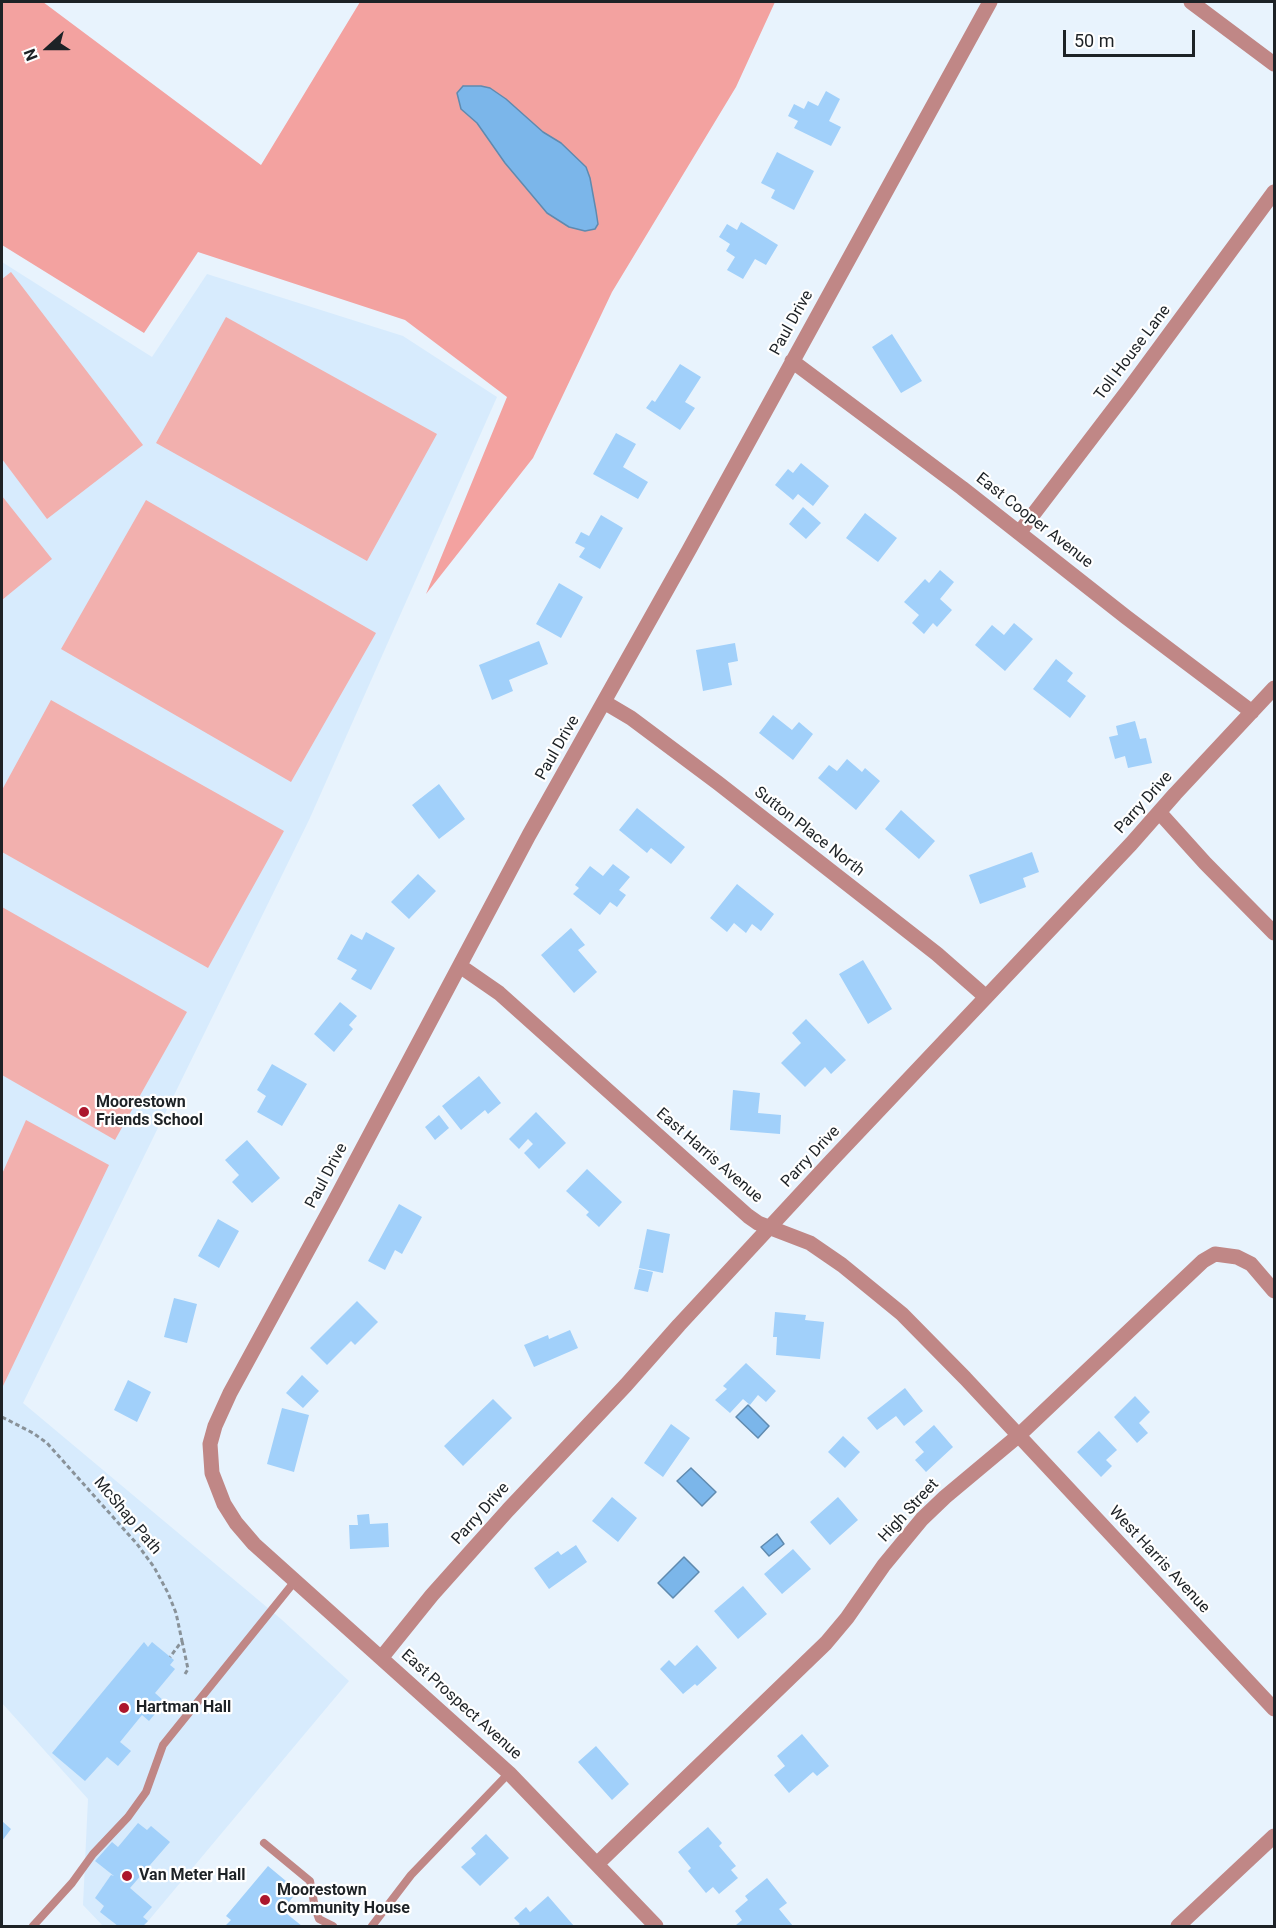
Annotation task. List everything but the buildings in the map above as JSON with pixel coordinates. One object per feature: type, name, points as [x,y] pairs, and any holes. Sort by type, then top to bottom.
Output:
[{"type":"street","name":"Paul Drive","points":[[236,1523],[224,1504],[212,1473],[210,1444],[215,1426],[230,1393],[529,835],[990,2]]},
{"type":"street","points":[[1191,2],[1275,64]]},
{"type":"street","name":"Toll House Lane","points":[[1019,533],[1130,389],[1275,192]]},
{"type":"street","name":"East Cooper Avenue","points":[[792,361],[1252,712]]},
{"type":"street","name":"Parry Drive","points":[[382,1658],[446,1578],[770,1227],[1275,688]]},
{"type":"street","name":"Sutton Place North","points":[[604,702],[631,718],[718,783],[937,954],[986,997]]},
{"type":"street","points":[[1159,812],[1205,863],[1275,933]]},
{"type":"street","name":"East Harris Avenue","points":[[460,966],[499,993],[748,1216],[810,1243],[881,1296],[944,1356],[1018,1436]]},
{"type":"street","name":"High Street","points":[[597,1864],[826,1643],[847,1618],[884,1565],[922,1519],[1018,1436],[1203,1261],[1215,1254],[1237,1257],[1251,1264],[1275,1291]]},
{"type":"street","name":"West Harris Avenue","points":[[1018,1436],[1275,1709]]},
{"type":"street","name":"East Prospect Avenue","points":[[236,1523],[254,1544],[509,1773],[652,1925]]},
{"type":"street","points":[[1178,1926],[1275,1836]]},
{"type":"lane","points":[[33,1926],[72,1883],[93,1854],[128,1817],[146,1792],[163,1744],[295,1581]]},
{"type":"lane","points":[[372,1926],[411,1875],[509,1773]]},
{"type":"lane","points":[[264,1843],[310,1881],[319,1918],[333,1926]]},
{"type":"path","name":"McShap Path","points":[[3,1418],[47,1443],[137,1544],[154,1567],[176,1613],[188,1669],[185,1674]]},
{"type":"path","points":[[170,1657],[182,1641]]},
{"type":"shaded area","points":[[2,2],[43,2],[261,165],[360,2],[775,2],[736,87],[612,292],[533,458],[426,594],[507,397],[405,320],[198,252],[144,333],[2,245]]},
{"type":"shaded area","name":"Moorestown Friends School","points":[[2,262],[152,357],[207,274],[403,336],[497,397],[309,820],[23,1403],[281,1619],[349,1681],[144,1926],[103,1926],[83,1905],[88,1799],[2,1703]]},
{"type":"shaded area","points":[[11,272],[143,445],[47,519],[2,459],[2,279]]},
{"type":"shaded area","points":[[226,317],[437,434],[367,561],[156,443]]},
{"type":"shaded area","points":[[2,496],[52,559],[2,600]]},
{"type":"shaded area","points":[[146,500],[376,633],[291,782],[61,649]]},
{"type":"shaded area","points":[[51,700],[284,831],[208,968],[2,852],[2,790]]},
{"type":"shaded area","points":[[2,907],[187,1012],[115,1140],[2,1075]]},
{"type":"shaded area","points":[[26,1120],[109,1165],[2,1388],[2,1174]]},
{"type":"water","points":[[463,86],[490,88],[543,132],[561,143],[586,167],[598,224],[595,229],[585,231],[569,227],[547,213],[505,163],[477,123],[461,109],[457,93]]},
{"type":"water","points":[[748,1405],[769,1426],[758,1438],[736,1417]]},
{"type":"water","points":[[691,1468],[716,1492],[702,1506],[677,1481]]},
{"type":"water","points":[[777,1534],[784,1544],[769,1556],[761,1547]]},
{"type":"water","points":[[684,1557],[699,1572],[673,1598],[658,1583]]},
{"type":"place","name":"Moorestown Friends School","points":[[84,1112]]},
{"type":"place","name":"Hartman Hall","points":[[124,1708]]},
{"type":"place","name":"Van Meter Hall","points":[[127,1876]]},
{"type":"place","name":"Moorestown Community House","points":[[265,1900]]}]
